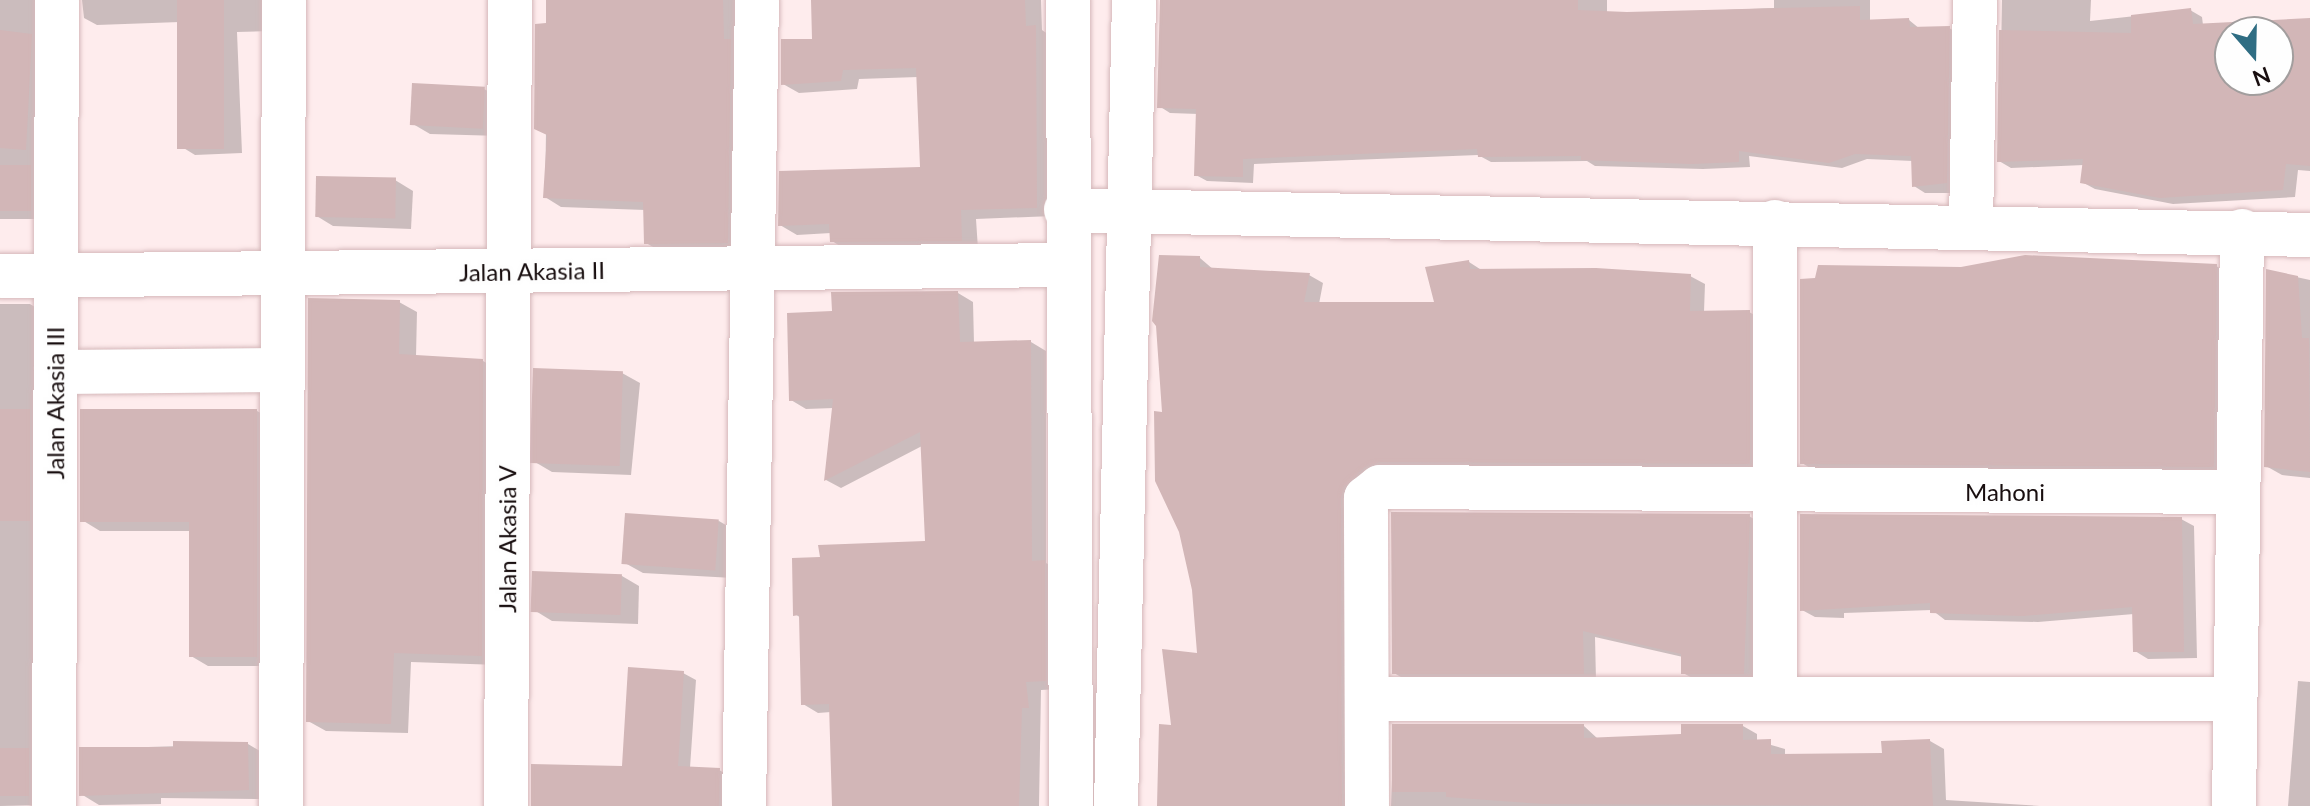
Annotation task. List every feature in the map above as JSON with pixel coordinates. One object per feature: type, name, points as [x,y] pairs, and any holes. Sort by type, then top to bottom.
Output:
[{"type":"street","name":"Jalan Akasia III","points":[[54,806],[57,0]]},
{"type":"street","points":[[281,806],[284,0]]},
{"type":"street","name":"Jalan Akasia V","points":[[506,806],[510,0]]},
{"type":"street","points":[[744,806],[757,0]]},
{"type":"street","points":[[1068,0],[1065,265],[1071,806]]},
{"type":"street","points":[[1116,806],[1132,209],[1134,0]]},
{"type":"street","points":[[1971,226],[1975,0]]},
{"type":"street","points":[[1066,210],[2242,231],[2310,235]]},
{"type":"street","points":[[1775,222],[1775,695]]},
{"type":"street","points":[[2234,806],[2242,231]]},
{"type":"street","name":"Jalan Akasia II","points":[[0,276],[1065,265]]},
{"type":"street","points":[[56,372],[283,370]]},
{"type":"street","name":"Mahoni","points":[[1367,699],[1366,498],[1371,491],[2237,492]]},
{"type":"street","points":[[1367,806],[1367,699],[1775,695],[2234,699]]},
{"type":"building","points":[[177,0],[224,0],[224,149],[177,149]]},
{"type":"building","points":[[546,0],[723,0],[724,39],[731,39],[728,243],[644,244],[643,202],[543,198],[547,135],[534,129],[535,24],[546,23]]},
{"type":"building","points":[[811,0],[1025,0],[1026,26],[1036,25],[1037,208],[961,210],[962,241],[830,242],[829,224],[778,226],[779,171],[920,167],[916,68],[843,70],[841,81],[781,85],[781,39],[812,39]]},
{"type":"building","points":[[1160,0],[1578,0],[1578,10],[1627,12],[1860,6],[1860,20],[1909,18],[1910,27],[1950,26],[1947,183],[1912,187],[1911,156],[1855,154],[1829,163],[1739,151],[1739,162],[1691,164],[1581,160],[1581,156],[1478,157],[1477,149],[1243,159],[1243,177],[1194,176],[1196,109],[1157,108]]},
{"type":"building","points":[[2191,8],[2193,24],[2214,23],[2214,96],[2294,96],[2294,19],[2310,18],[2310,166],[2286,164],[2283,190],[2160,198],[2080,183],[2083,159],[1997,162],[1999,30],[2131,33],[2131,15]]},
{"type":"building","points":[[0,30],[32,34],[26,150],[0,148]]},
{"type":"building","points":[[412,83],[485,87],[483,129],[410,125]]},
{"type":"building","points":[[0,165],[31,165],[31,211],[0,211]]},
{"type":"building","points":[[316,176],[396,177],[395,218],[315,217]]},
{"type":"building","points":[[1159,255],[1200,256],[1200,267],[1310,273],[1304,302],[1434,302],[1425,267],[1469,260],[1470,269],[1596,268],[1691,274],[1690,311],[1750,310],[1750,464],[1380,462],[1365,467],[1344,487],[1341,498],[1342,806],[1157,806],[1159,724],[1171,725],[1162,649],[1197,653],[1192,590],[1179,532],[1155,481],[1154,411],[1162,412],[1156,326],[1152,321]]},
{"type":"building","points":[[2025,255],[2217,264],[2214,467],[1800,464],[1800,279],[1815,278],[1818,265],[1961,267]]},
{"type":"building","points":[[2266,269],[2298,276],[2302,338],[2309,338],[2310,472],[2264,467]]},
{"type":"building","points":[[958,291],[960,342],[1031,340],[1032,561],[1045,560],[1046,681],[1026,682],[1029,708],[1022,708],[1019,806],[832,806],[829,704],[801,705],[799,615],[793,616],[792,558],[820,557],[818,545],[925,541],[920,432],[824,481],[833,399],[789,401],[787,313],[832,311],[831,292]]},
{"type":"building","points":[[308,298],[400,300],[399,354],[483,359],[482,656],[394,653],[391,724],[306,722]]},
{"type":"building","points":[[533,368],[623,371],[620,466],[530,463]]},
{"type":"building","points":[[0,409],[30,409],[30,521],[0,521]]},
{"type":"building","points":[[80,409],[257,409],[257,657],[189,657],[189,522],[80,522]]},
{"type":"building","points":[[1391,512],[1750,514],[1744,674],[1681,674],[1681,654],[1583,631],[1584,674],[1392,674]]},
{"type":"building","points":[[625,513],[719,520],[715,570],[621,564]]},
{"type":"building","points":[[1800,514],[2182,517],[2184,652],[2133,652],[2132,607],[2023,616],[1930,613],[1930,603],[1800,611]]},
{"type":"building","points":[[532,571],[622,574],[621,615],[531,612]]},
{"type":"building","points":[[628,667],[684,671],[678,766],[720,768],[719,806],[531,806],[531,764],[622,766]]},
{"type":"building","points":[[1392,724],[1584,724],[1584,738],[1681,734],[1681,724],[1743,724],[1743,740],[1771,739],[1771,754],[1882,753],[1881,741],[1930,739],[1933,806],[1543,804],[1446,797],[1446,792],[1392,792]]},
{"type":"building","points":[[173,741],[248,742],[249,790],[79,796],[79,747],[173,747]]},
{"type":"building","points":[[0,748],[29,748],[29,796],[0,796]]}]
